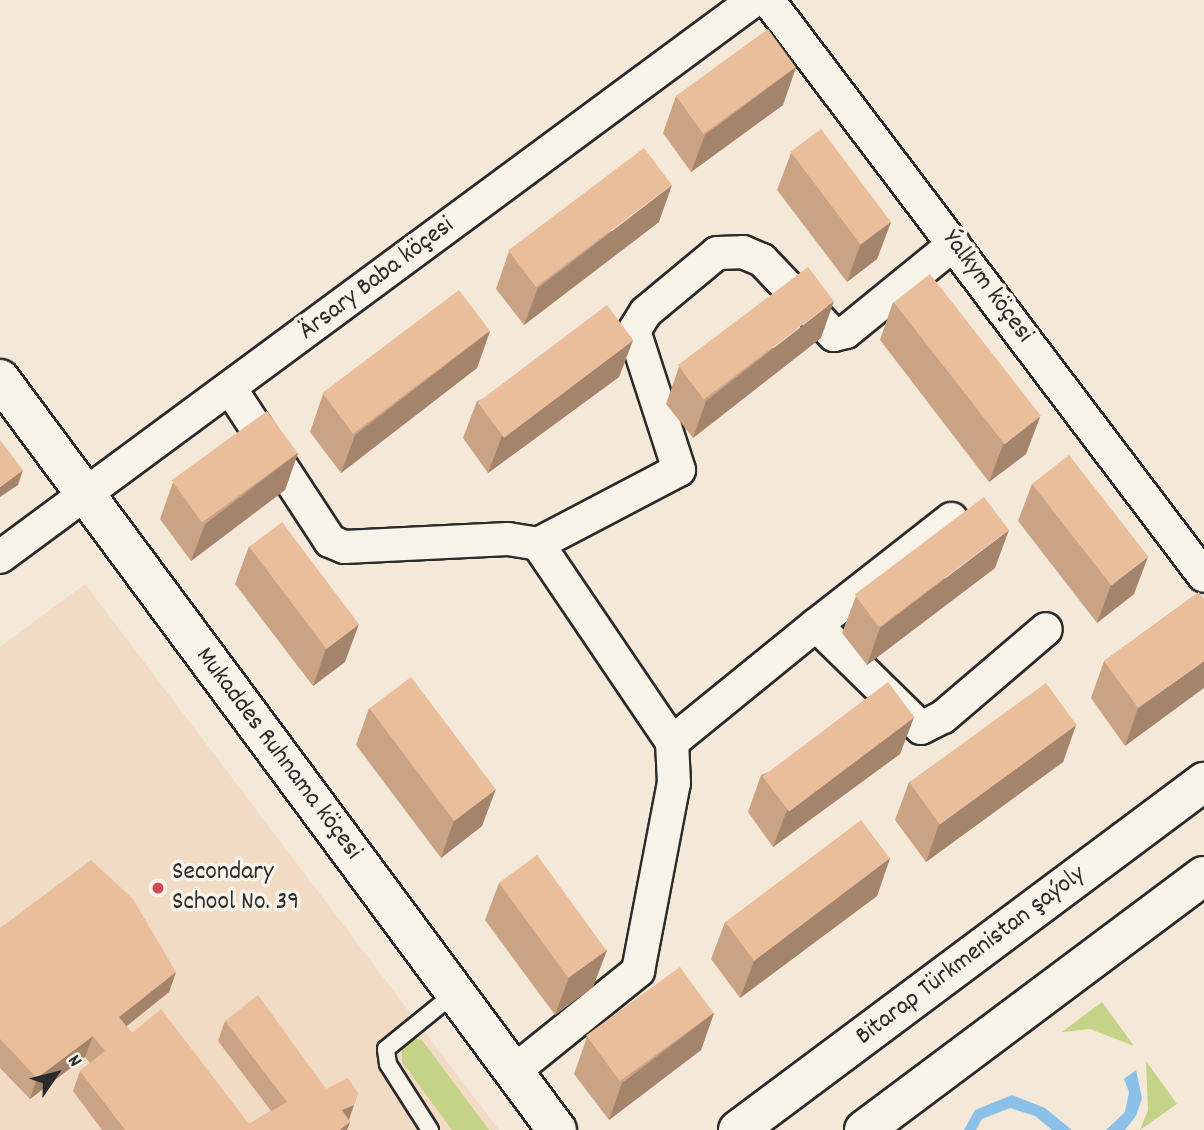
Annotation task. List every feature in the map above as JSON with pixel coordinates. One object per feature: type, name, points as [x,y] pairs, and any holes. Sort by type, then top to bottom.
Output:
[{"type":"main road","name":"Mukaddes Ruhnama köçesi","points":[[0,379],[557,1130]]},
{"type":"main road","name":"Bitarap Türkmenistan şaýoly","points":[[738,1130],[1204,782]]},
{"type":"main road","points":[[864,1130],[1204,876]]},
{"type":"street","name":"Ärsary Baba köçesi","points":[[0,557],[754,0]]},
{"type":"street","name":"Ýalkym köçesi","points":[[768,0],[1204,576]]},
{"type":"street","points":[[230,388],[330,541],[344,547],[508,539],[538,544],[678,470],[634,331],[646,312],[717,253],[743,252],[762,260],[834,335],[846,332],[954,244]]},
{"type":"street","points":[[672,743],[951,519]]},
{"type":"street","points":[[513,1072],[638,971],[674,783],[672,743],[538,544]]},
{"type":"street","points":[[816,625],[921,728],[943,717],[1046,629]]},
{"type":"lane","points":[[430,1130],[388,1064],[386,1049],[455,993]]},
{"type":"shaded area","name":"Secondary School No. 39","points":[[85,584],[499,1130],[0,1130],[0,647]]},
{"type":"green space","points":[[1102,1002],[1134,1046],[1090,1029],[1062,1032]]},
{"type":"green space","points":[[416,1039],[422,1040],[489,1130],[452,1130],[402,1062],[402,1047]]},
{"type":"green space","points":[[1146,1061],[1177,1104],[1140,1130],[1148,1110]]},
{"type":"water","points":[[1136,1070],[1142,1098],[1136,1116],[1125,1130],[1106,1130],[1125,1112],[1129,1092],[1124,1079]]},
{"type":"water","points":[[1012,1095],[1045,1108],[1072,1130],[1052,1130],[1035,1116],[1010,1108],[982,1119],[976,1130],[964,1130],[975,1110]]},
{"type":"building","points":[[768,29],[796,67],[703,134],[676,96]]},
{"type":"building","points":[[821,129],[891,222],[860,245],[791,152]]},
{"type":"building","points":[[644,148],[672,185],[536,287],[508,250]]},
{"type":"building","points":[[808,267],[834,301],[704,399],[678,365]]},
{"type":"building","points":[[930,274],[1041,416],[1005,444],[894,302]]},
{"type":"building","points":[[459,290],[490,331],[353,434],[322,393]]},
{"type":"building","points":[[607,305],[633,340],[504,438],[478,402]]},
{"type":"building","points":[[267,411],[298,453],[202,522],[172,480]]},
{"type":"building","points":[[0,440],[23,470],[0,487]]},
{"type":"building","points":[[1069,455],[1148,557],[1111,586],[1032,484]]},
{"type":"building","points":[[984,497],[1009,530],[879,627],[855,594]]},
{"type":"building","points":[[282,522],[359,624],[326,649],[249,547]]},
{"type":"building","points":[[1199,592],[1204,599],[1204,661],[1138,708],[1104,661]]},
{"type":"building","points":[[411,677],[496,790],[454,821],[369,708]]},
{"type":"building","points":[[888,682],[914,717],[789,812],[763,776]]},
{"type":"building","points":[[1046,683],[1077,725],[940,824],[909,782]]},
{"type":"building","points":[[861,820],[890,858],[754,961],[725,922]]},
{"type":"building","points":[[537,855],[606,950],[568,978],[499,883]]},
{"type":"building","points":[[91,860],[133,899],[176,972],[119,1017],[132,1033],[161,1009],[249,1124],[287,1102],[225,1021],[258,995],[326,1089],[348,1078],[358,1093],[354,1105],[342,1110],[350,1122],[340,1130],[125,1130],[80,1071],[105,1051],[93,1036],[37,1078],[0,1039],[0,928]]},
{"type":"building","points":[[680,967],[714,1013],[620,1081],[586,1035]]},
{"type":"place","name":"Secondary School No. 39","points":[[158,888]]}]
